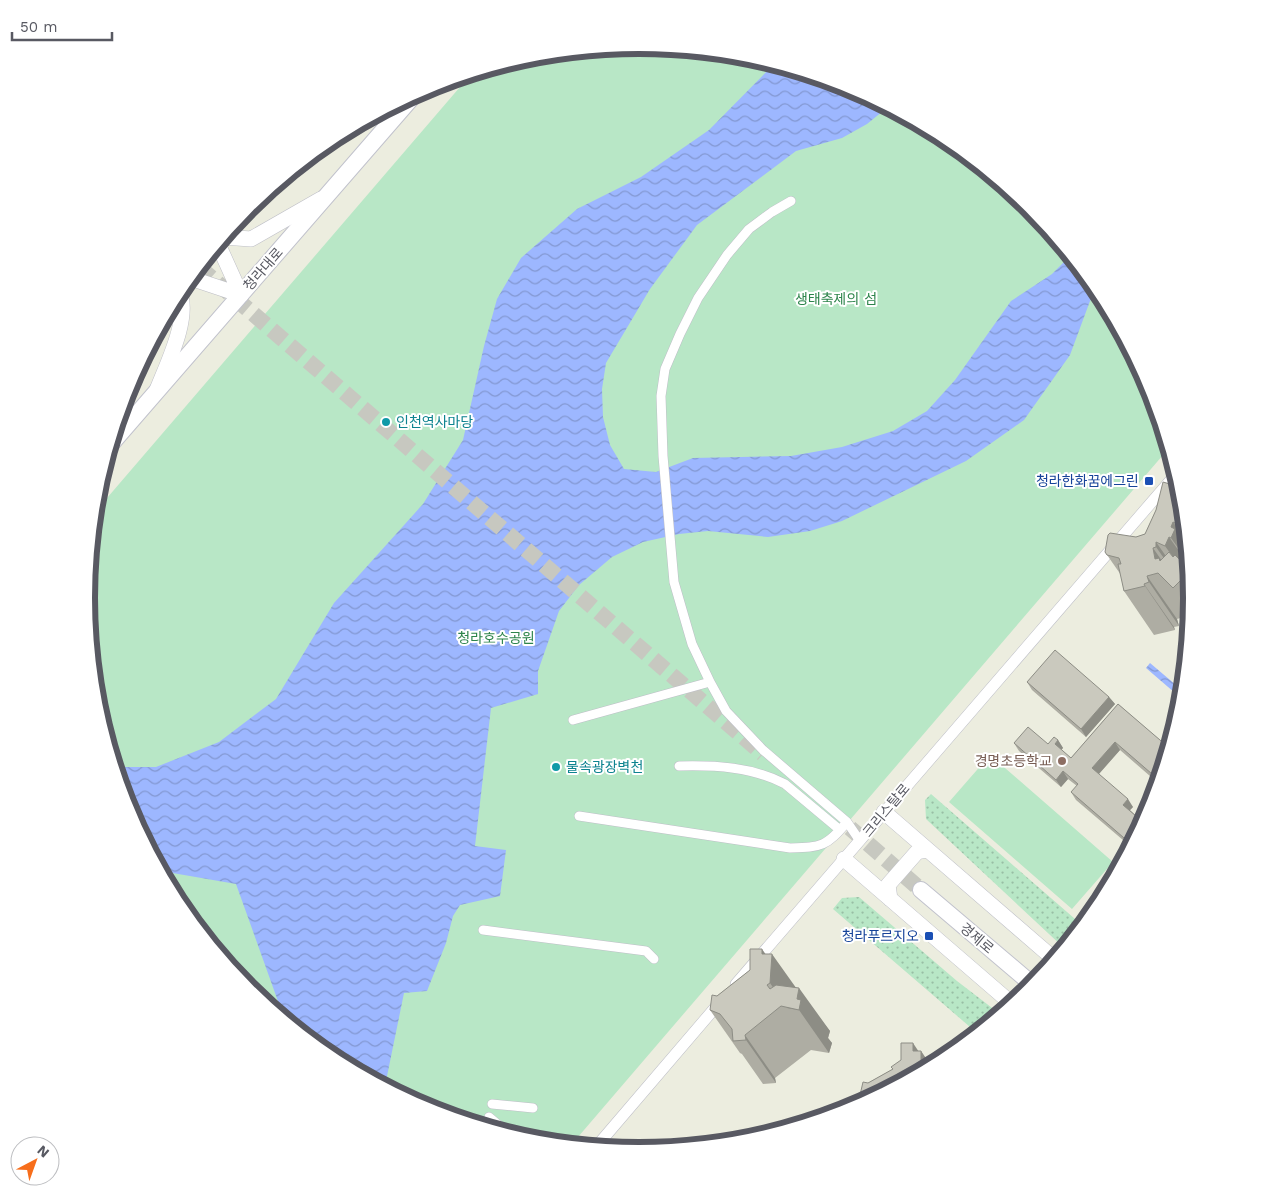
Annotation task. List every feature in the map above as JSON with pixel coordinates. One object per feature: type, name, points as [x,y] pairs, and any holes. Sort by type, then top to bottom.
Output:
[{"type":"main road","name":"청라대로","points":[[121,433],[403,108]]},
{"type":"main road","name":"경제로","points":[[921,890],[1027,980]]},
{"type":"street","points":[[231,238],[251,239],[325,198]]},
{"type":"street","points":[[791,201],[749,229],[727,255],[698,298],[665,369],[661,396],[663,456],[674,582],[692,644],[726,711],[763,750],[847,822],[860,841]]},
{"type":"street","points":[[221,250],[241,295]]},
{"type":"street","points":[[197,280],[241,295]]},
{"type":"street","points":[[157,391],[182,319],[182,303]]},
{"type":"street","name":"크리스탈로","points":[[601,1141],[1170,481]]},
{"type":"street","points":[[573,720],[710,682]]},
{"type":"street","points":[[679,766],[733,768],[776,779],[785,784],[840,830]]},
{"type":"street","points":[[884,812],[1050,955]]},
{"type":"street","points":[[580,816],[790,848],[815,847],[833,839],[847,822]]},
{"type":"street","points":[[890,899],[888,885],[917,852],[927,850]]},
{"type":"street","points":[[844,859],[1006,999]]},
{"type":"street","points":[[484,930],[646,951],[654,959]]},
{"type":"street","points":[[492,1104],[533,1108]]},
{"type":"street","points":[[489,1117],[497,1124]]},
{"type":"green space","name":"청라호수공원","points":[[603,55],[675,55],[710,58],[780,72],[847,95],[880,110],[941,145],[970,166],[1024,213],[1071,267],[1092,296],[1127,357],[1142,390],[1164,454],[577,1139],[498,1124],[464,1113],[431,1101],[367,1069],[337,1051],[280,1007],[254,983],[207,929],[186,900],[151,839],[136,806],[113,739],[99,669],[96,634],[96,562],[103,502],[463,83],[498,72],[533,64]]},
{"type":"green space","points":[[273,196],[251,221],[247,221]]},
{"type":"green space","points":[[990,755],[1113,862],[1072,909],[949,802]]},
{"type":"green space","points":[[931,794],[1077,921],[1059,943],[926,819],[925,800]]},
{"type":"green space","points":[[859,897],[957,981],[995,1010],[972,1029],[833,909],[842,898]]},
{"type":"water","points":[[769,69],[847,95],[883,111],[867,124],[842,138],[796,151],[697,225],[650,289],[606,363],[602,389],[603,417],[610,445],[624,469],[656,472],[693,458],[791,456],[842,447],[893,431],[927,411],[955,380],[1011,301],[1052,274],[1066,260],[1092,297],[1070,355],[1024,420],[966,461],[842,521],[810,531],[768,537],[708,531],[679,534],[643,542],[612,557],[579,585],[559,611],[538,671],[538,694],[491,708],[475,846],[506,850],[500,896],[460,905],[453,916],[446,943],[427,991],[404,993],[386,1080],[337,1051],[280,1007],[236,884],[169,872],[136,806],[122,767],[156,767],[219,742],[276,699],[334,603],[423,504],[463,440],[484,346],[497,299],[521,258],[577,209],[641,177],[709,130]]},
{"type":"water","points":[[1150,663],[1176,685],[1175,693],[1146,668]]},
{"type":"building","points":[[1163,482],[1171,484],[1178,521],[1177,524],[1173,522],[1171,527],[1175,529],[1165,546],[1156,542],[1156,547],[1153,548],[1155,559],[1159,558],[1160,561],[1169,552],[1173,557],[1175,555],[1182,562],[1182,579],[1173,588],[1158,573],[1147,576],[1149,582],[1144,584],[1145,586],[1124,591],[1118,564],[1121,564],[1119,558],[1107,555],[1105,552],[1108,535],[1110,533],[1136,537],[1145,534],[1156,510]]},
{"type":"building","points":[[1055,650],[1109,697],[1081,729],[1027,682]]},
{"type":"building","points":[[1118,704],[1164,743],[1153,775],[1115,742],[1092,768],[1128,799],[1123,805],[1137,817],[1126,840],[1071,792],[1078,784],[1063,771],[1056,780],[1014,743],[1028,727],[1048,744],[1054,737],[1058,740],[1055,744],[1071,758]]},
{"type":"building","points":[[750,949],[762,949],[762,954],[772,954],[770,983],[767,985],[770,989],[776,985],[799,988],[797,999],[801,1000],[799,1010],[781,1006],[745,1035],[746,1040],[733,1041],[732,1029],[720,1014],[710,1010],[712,995],[717,996],[750,970]]},
{"type":"building","points":[[901,1043],[913,1043],[913,1051],[921,1051],[921,1063],[860,1095],[863,1082],[868,1083],[893,1069],[891,1067],[901,1060]]},
{"type":"tunnel","points":[[204,271],[763,754]]},
{"type":"tunnel","points":[[850,828],[921,890]]},
{"type":"place","name":"인천역사마당","points":[[386,422]]},
{"type":"place","name":"청라한화꿈에그린","points":[[1149,481]]},
{"type":"place","name":"경명초등학교","points":[[1062,761]]},
{"type":"place","name":"물속광장벽천","points":[[556,767]]},
{"type":"place","name":"청라푸르지오","points":[[929,936]]},
{"type":"park label","name":"생태축제의 섬","points":[[836,299]]}]
